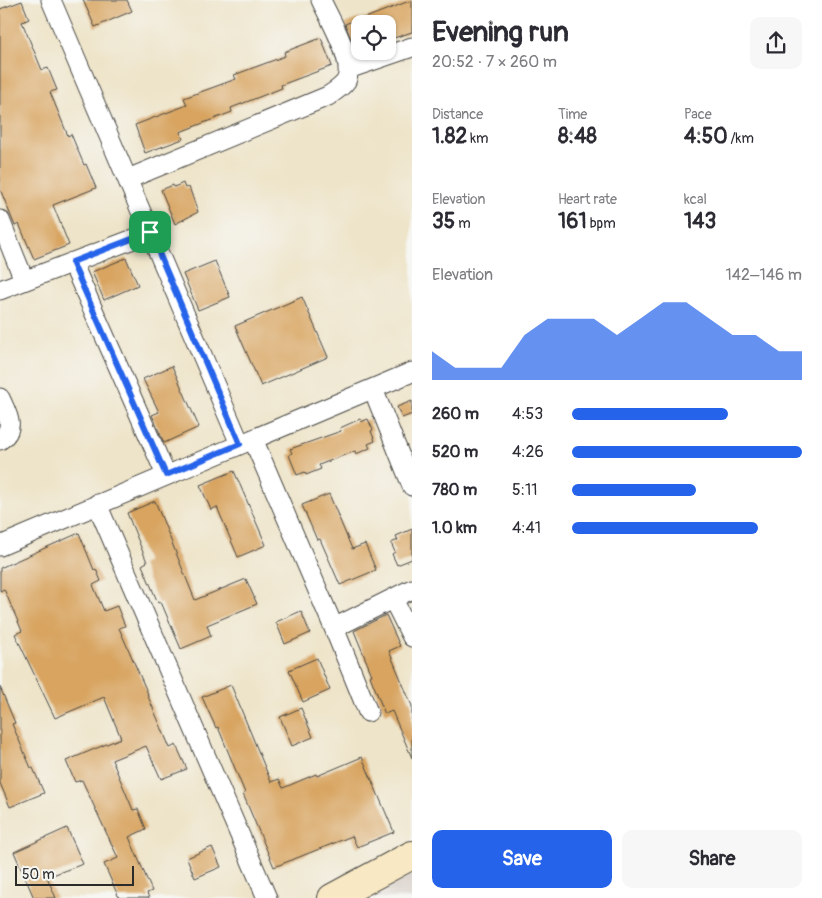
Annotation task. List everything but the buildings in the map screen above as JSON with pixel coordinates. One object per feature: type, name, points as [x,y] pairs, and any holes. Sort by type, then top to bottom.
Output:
[{"type":"main road","points":[[332,898],[412,855]]},
{"type":"street","points":[[50,0],[150,232],[334,628],[368,712]]},
{"type":"street","points":[[128,179],[328,96],[338,89],[346,80],[348,70],[346,56],[321,0]]},
{"type":"street","points":[[348,70],[412,47]]},
{"type":"street","points":[[0,220],[24,280]]},
{"type":"street","points":[[0,290],[150,232]]},
{"type":"street","points":[[72,262],[166,475]]},
{"type":"street","points":[[0,546],[412,372]]},
{"type":"street","points":[[373,389],[412,486]]},
{"type":"street","points":[[0,398],[10,425],[8,434],[0,440]]},
{"type":"street","points":[[97,504],[267,898]]},
{"type":"street","points":[[334,628],[412,589]]},
{"type":"street","points":[[393,599],[412,637]]},
{"type":"shaded area","points":[[412,875],[412,898],[364,898]]},
{"type":"route","points":[[150,232],[240,444],[166,475],[72,262],[150,232]]}]
